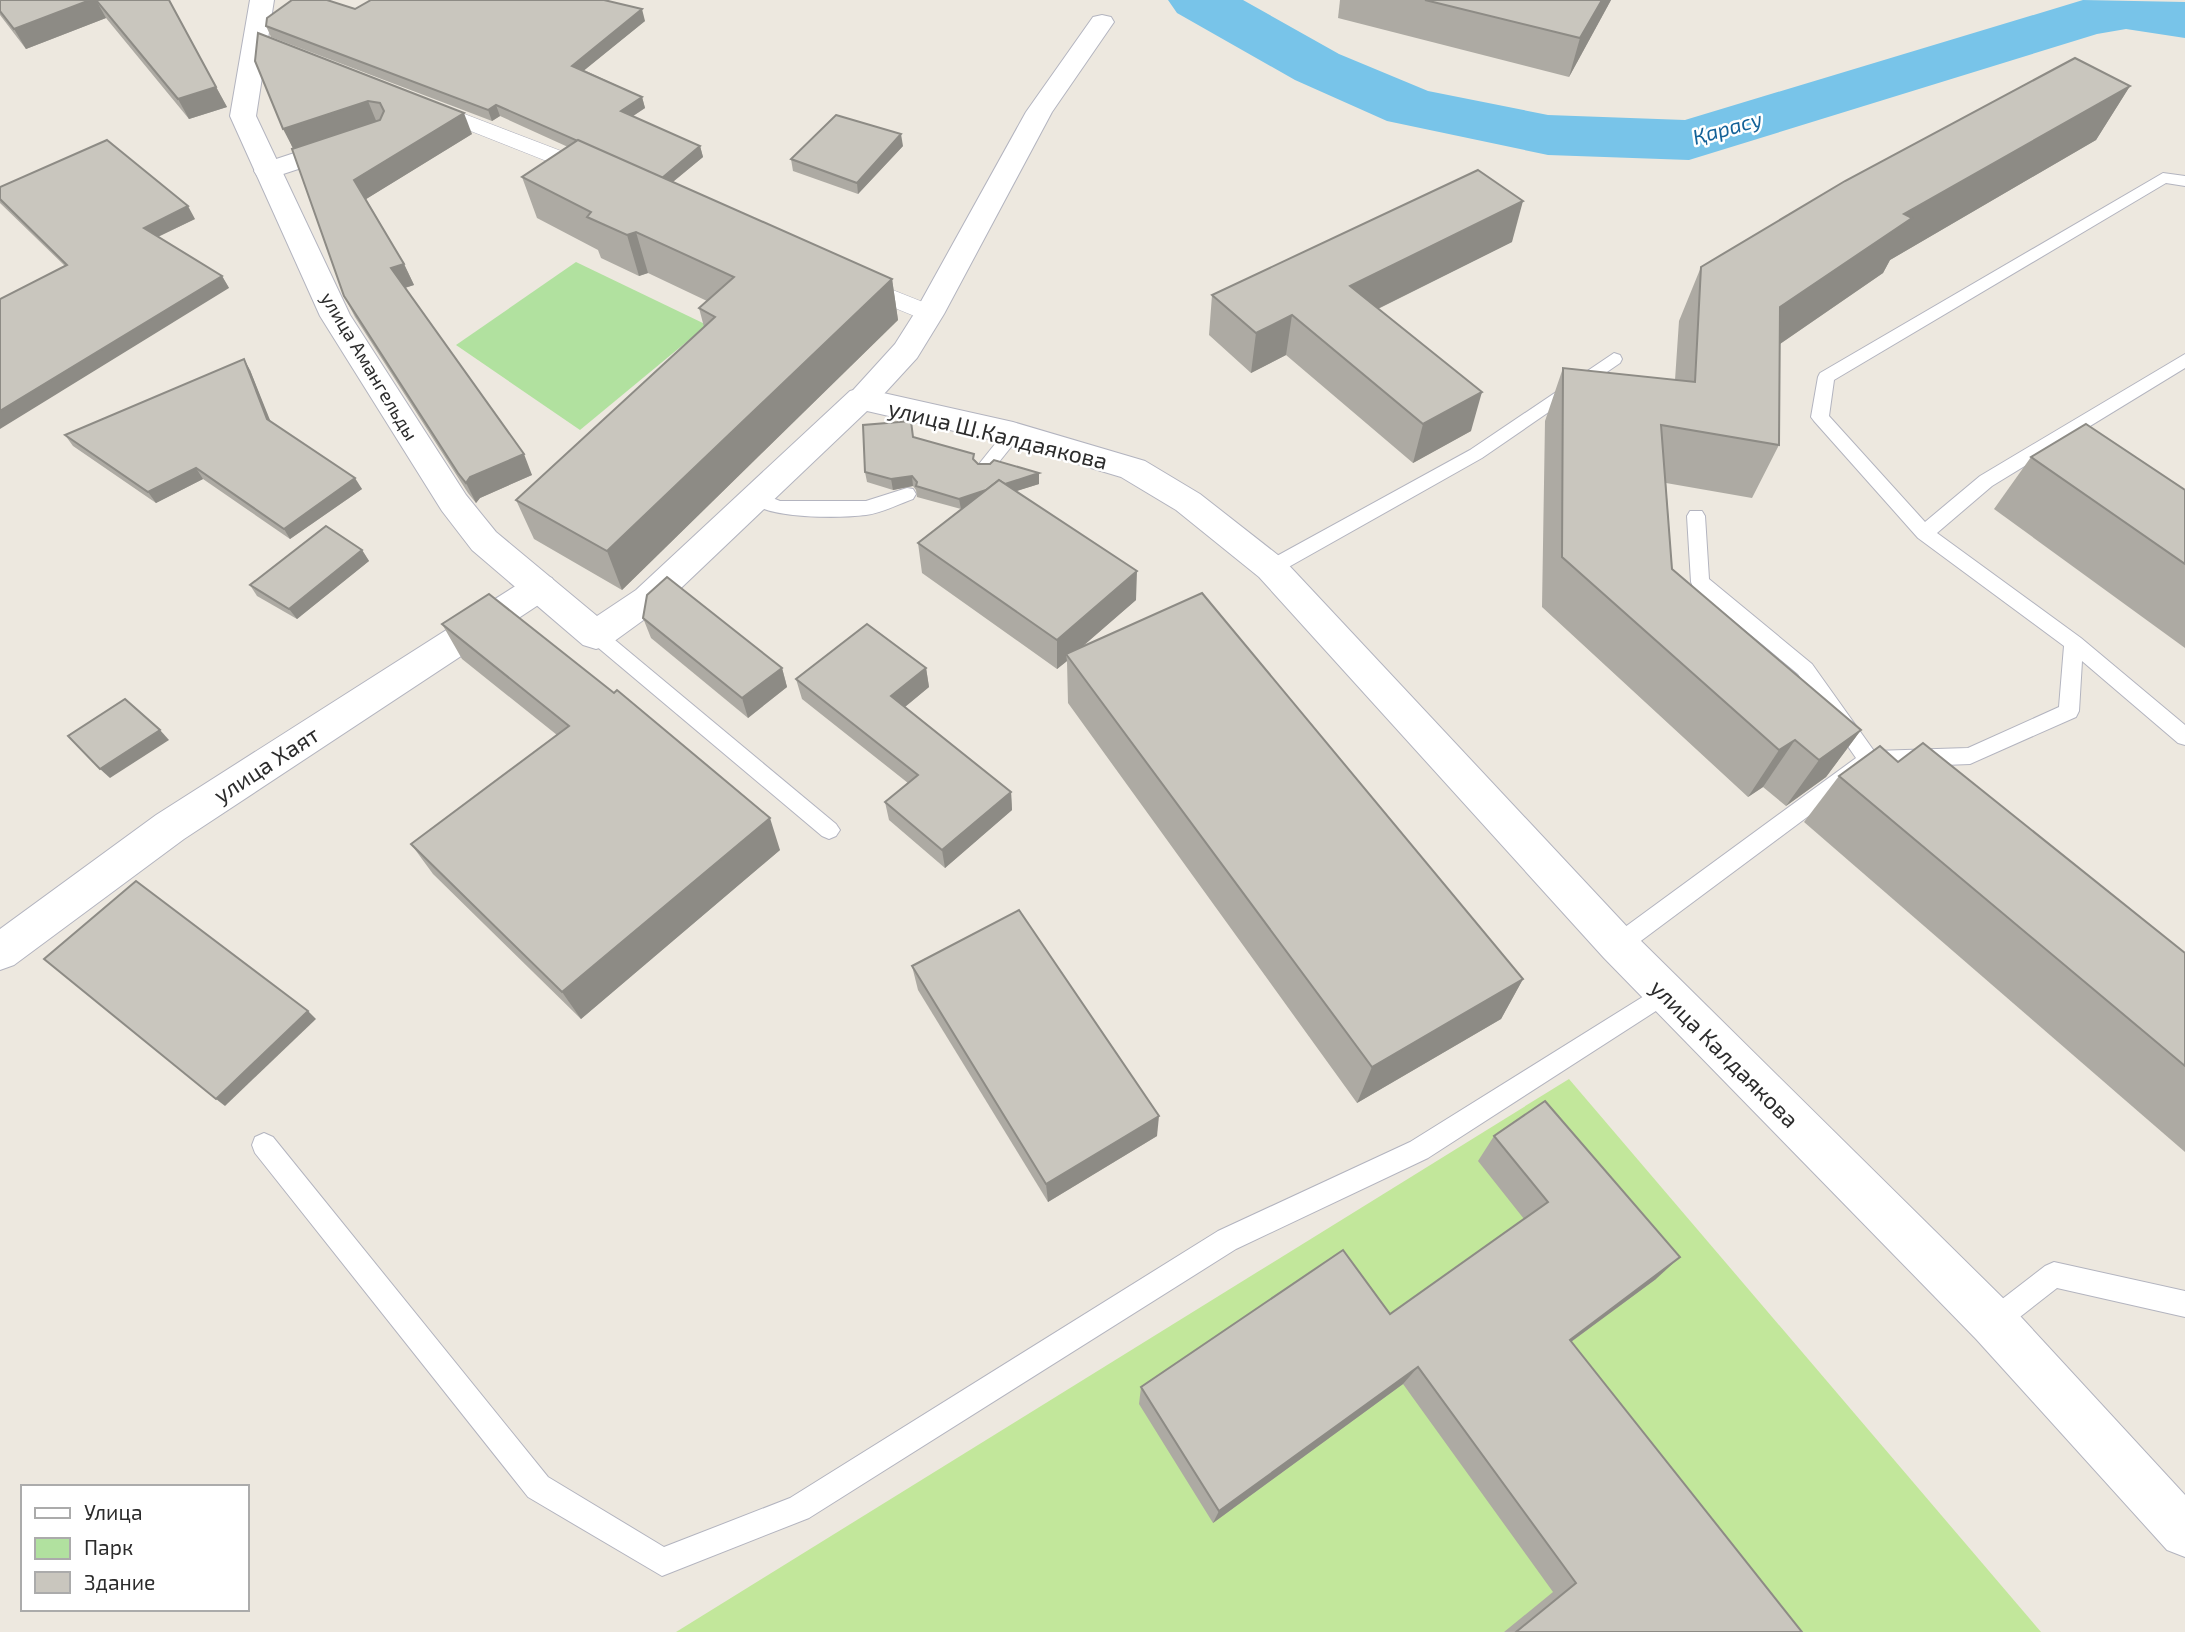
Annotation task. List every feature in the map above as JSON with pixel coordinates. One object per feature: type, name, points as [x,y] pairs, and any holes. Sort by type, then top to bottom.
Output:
[{"type":"street","name":"улица Амангельды","points":[[262,1],[267,44],[243,116],[335,316],[454,503],[484,541],[596,635]]},
{"type":"street","points":[[596,635],[648,599],[758,499],[861,399],[906,351],[929,314],[1039,112],[1102,22]]},
{"type":"street","points":[[409,99],[614,180]]},
{"type":"street","points":[[268,171],[366,137]]},
{"type":"street","points":[[841,276],[929,314]]},
{"type":"street","name":"улица Ш.Калдаякова","points":[[861,399],[1013,433],[1133,469],[1188,502],[1271,568]]},
{"type":"street","name":"улица Калдаякова","points":[[1271,568],[1618,945],[1993,1322],[2185,1532]]},
{"type":"street","name":"улица Хаят","points":[[0,953],[170,827],[540,587]]},
{"type":"lane","points":[[2185,181],[2163,178],[1826,377],[1820,417],[1924,533],[2074,643],[2185,737]]},
{"type":"lane","points":[[1271,568],[1476,454],[1615,359]]},
{"type":"lane","points":[[1924,533],[1986,481],[2185,359]]},
{"type":"lane","points":[[985,468],[1013,433]]},
{"type":"lane","points":[[758,499],[778,508],[867,508],[907,494]]},
{"type":"lane","points":[[1696,516],[1700,582],[1805,669],[1869,760],[1901,785]]},
{"type":"lane","points":[[596,635],[829,830]]},
{"type":"lane","points":[[1618,945],[1869,760],[1970,756],[2069,711],[2074,643]]},
{"type":"lane","points":[[264,1144],[538,1487],[662,1562],[799,1508],[1227,1240],[1419,1150],[1665,993]]},
{"type":"lane","points":[[1993,1322],[2054,1275],[2185,1304]]},
{"type":"green space","points":[[576,262],[707,325],[580,430],[456,345]]},
{"type":"green space","points":[[1569,1079],[2041,1632],[676,1632]]},
{"type":"building","points":[[0,0],[90,0],[14,29],[0,11]]},
{"type":"building","points":[[96,0],[169,0],[216,87],[178,99]]},
{"type":"building","points":[[292,0],[327,0],[355,9],[371,0],[604,0],[642,9],[572,66],[642,97],[621,111],[700,146],[662,178],[496,105],[488,110],[266,26],[267,18]]},
{"type":"building","points":[[1425,0],[1602,0],[1580,38]]},
{"type":"building","points":[[258,33],[464,113],[354,180],[404,264],[391,268],[524,454],[470,477],[466,483],[344,296],[292,149],[380,120],[384,111],[380,103],[368,101],[283,129],[255,61]]},
{"type":"building","points":[[2075,58],[2130,86],[1904,214],[1912,218],[1780,307],[1779,445],[1661,425],[1672,569],[1861,730],[1819,760],[1795,740],[1779,750],[1562,557],[1563,368],[1695,382],[1701,267],[1845,181]]},
{"type":"building","points":[[836,115],[901,134],[857,183],[791,159]]},
{"type":"building","points":[[107,140],[188,206],[144,228],[222,276],[0,411],[0,299],[67,265],[0,199],[0,187]]},
{"type":"building","points":[[578,140],[892,279],[607,551],[516,500],[715,317],[699,308],[734,277],[636,232],[627,235],[587,217],[591,212],[522,177]]},
{"type":"building","points":[[1478,170],[1523,201],[1350,286],[1482,392],[1423,424],[1292,315],[1256,333],[1212,295]]},
{"type":"building","points":[[244,359],[267,419],[355,478],[284,529],[196,468],[148,492],[65,435]]},
{"type":"building","points":[[911,421],[913,437],[974,454],[973,459],[978,464],[990,464],[994,460],[1039,473],[1005,484],[999,480],[986,490],[959,499],[916,486],[917,482],[912,476],[891,479],[865,472],[863,425]]},
{"type":"building","points":[[2086,424],[2185,490],[2185,564],[2031,457]]},
{"type":"building","points":[[999,480],[1137,571],[1057,640],[918,543]]},
{"type":"building","points":[[326,526],[362,550],[289,609],[250,585]]},
{"type":"building","points":[[667,577],[782,668],[742,698],[643,618],[647,595]]},
{"type":"building","points":[[1202,593],[1523,979],[1372,1067],[1066,654]]},
{"type":"building","points":[[489,594],[614,693],[617,690],[770,818],[562,992],[411,844],[569,726],[442,624]]},
{"type":"building","points":[[867,624],[926,668],[891,696],[1011,792],[942,850],[885,802],[918,775],[796,679]]},
{"type":"building","points":[[125,699],[160,730],[100,769],[68,736]]},
{"type":"building","points":[[1923,743],[2185,953],[2185,1066],[1839,776],[1880,746],[1898,762]]},
{"type":"building","points":[[136,881],[308,1011],[216,1099],[44,959]]},
{"type":"building","points":[[1019,910],[1159,1116],[1046,1184],[912,966]]},
{"type":"building","points":[[1545,1101],[1680,1257],[1570,1340],[1802,1632],[1516,1632],[1576,1583],[1418,1367],[1219,1511],[1141,1387],[1343,1250],[1390,1314],[1548,1202],[1494,1136]]},
{"type":"waterway","name":"Қарасу","points":[[1198,0],[1317,67],[1410,107],[1548,135],[1689,140],[2088,17],[2126,11],[2185,20]]}]
